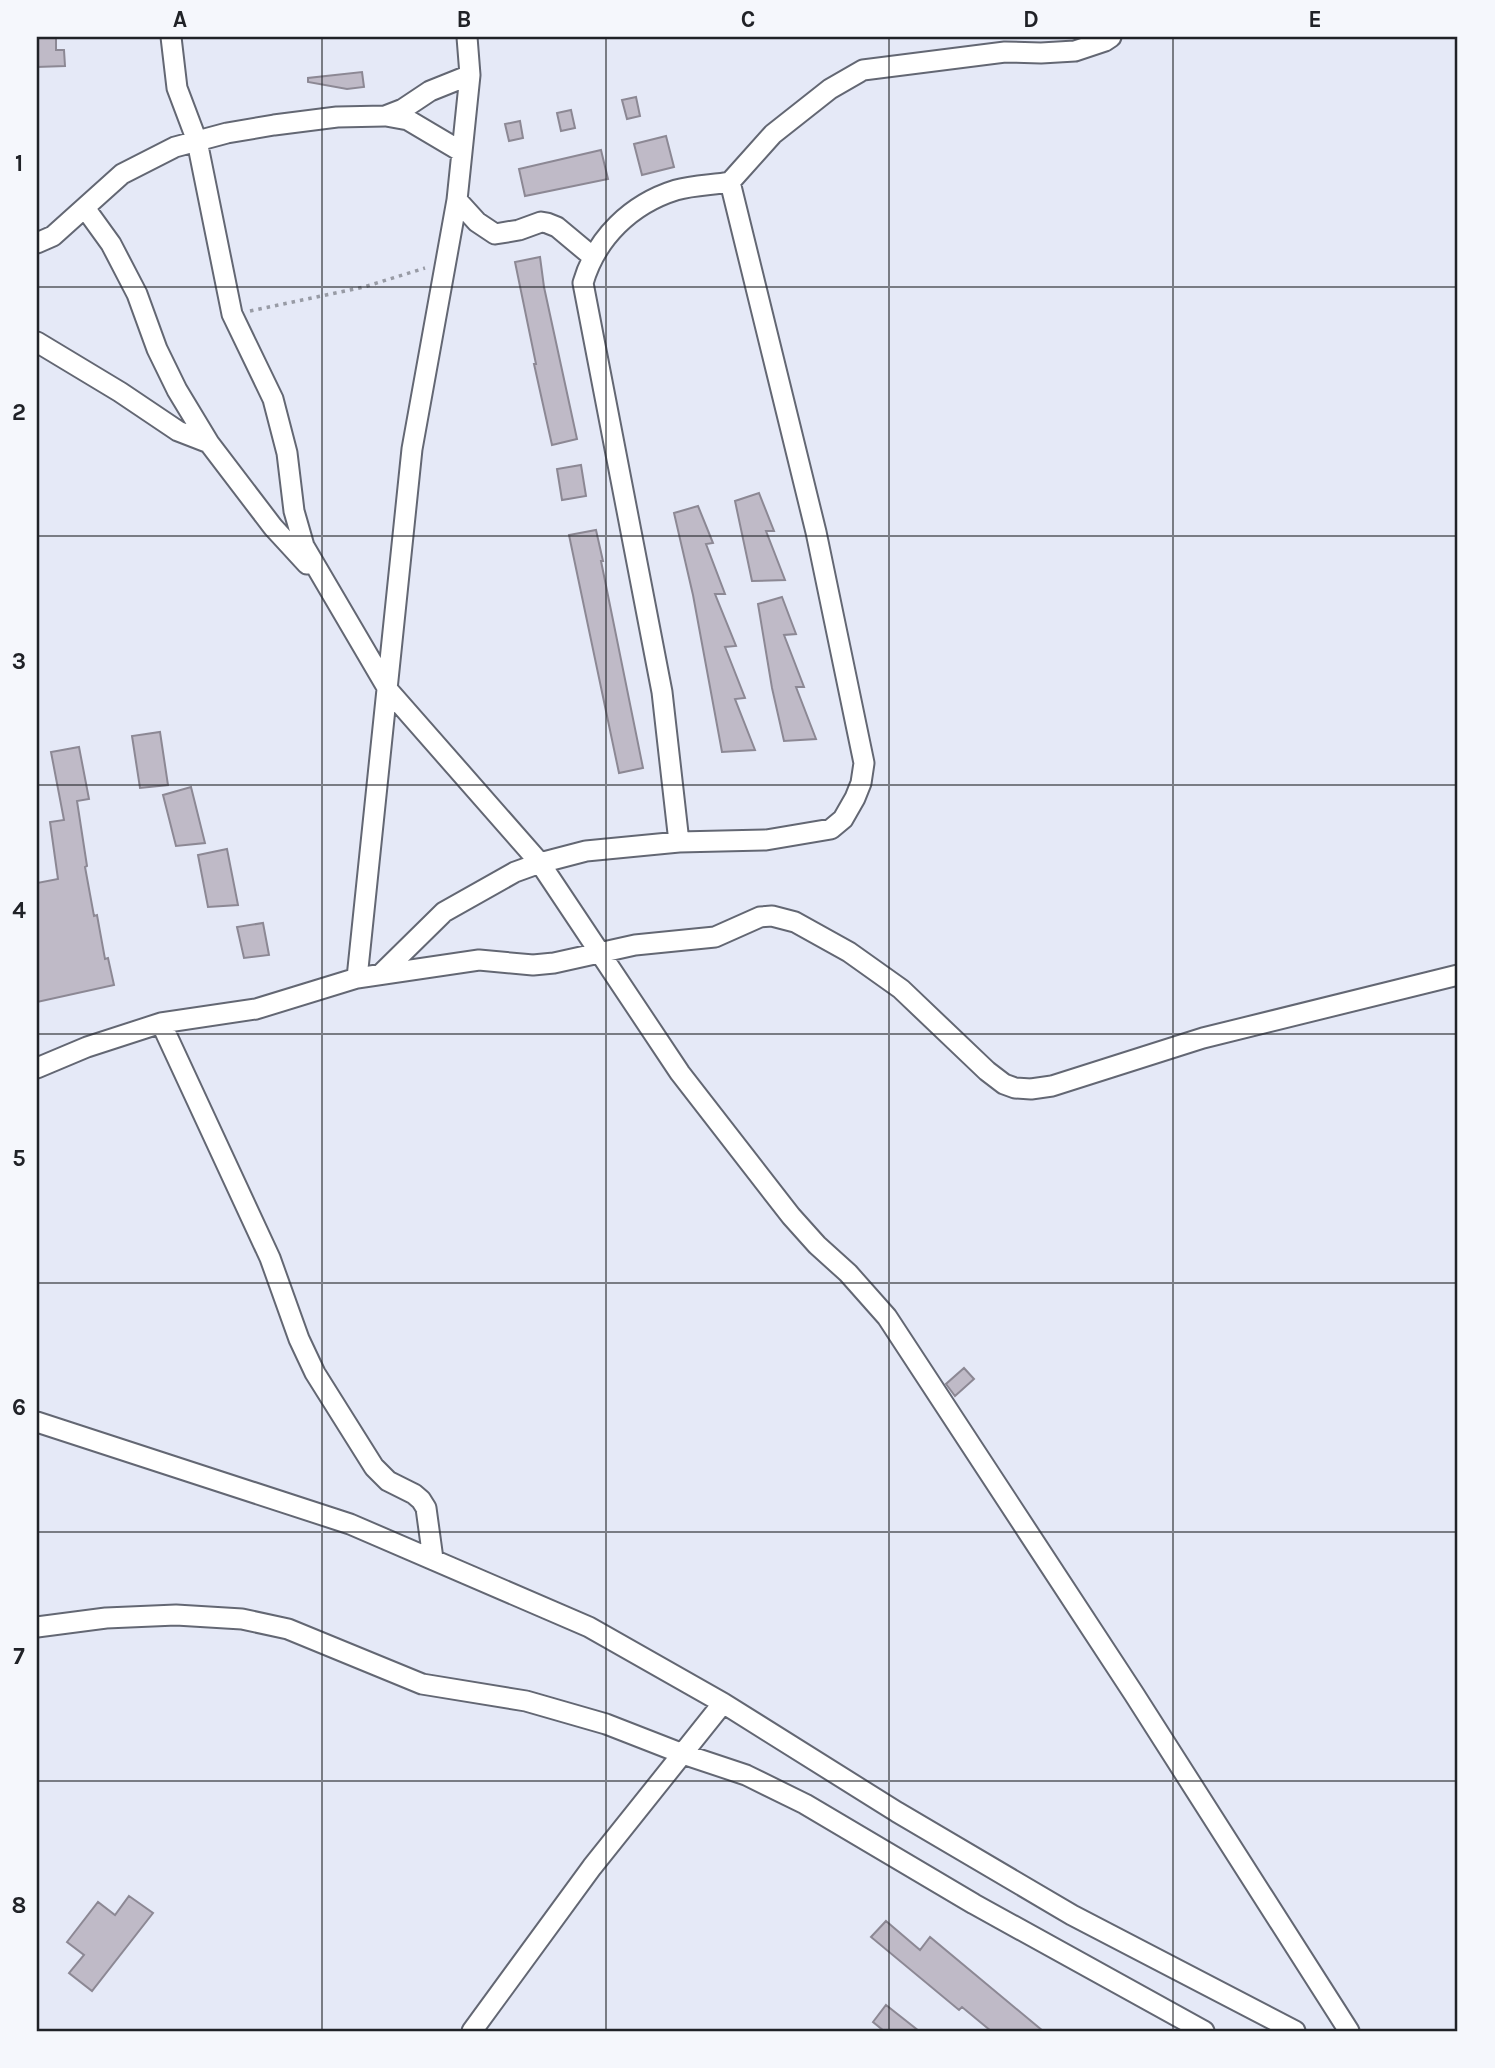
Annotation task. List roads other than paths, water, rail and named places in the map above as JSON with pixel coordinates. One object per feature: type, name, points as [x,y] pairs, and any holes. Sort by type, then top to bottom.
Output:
[{"type":"street","points":[[171,37],[177,88],[197,141],[232,314],[273,399],[287,453],[294,511],[304,546],[389,691],[540,863],[680,1073],[791,1216],[887,1317],[1134,1694],[1349,2031]]},
{"type":"street","points":[[357,978],[389,691],[412,449],[457,201],[470,75],[467,37]]},
{"type":"street","points":[[679,842],[662,692],[583,283],[593,257],[605,238],[632,210],[676,190],[730,182],[773,134],[830,89],[863,70],[1005,52],[1075,51],[1111,37]]},
{"type":"street","points":[[385,116],[403,109],[430,91],[470,75]]},
{"type":"street","points":[[37,243],[52,236],[122,174],[150,158],[197,141],[274,125],[337,117],[385,116],[408,120],[462,152]]},
{"type":"street","points":[[381,974],[443,912],[515,872],[586,851],[679,842],[766,840],[831,829],[843,819],[855,798],[864,763],[816,532],[730,182]]},
{"type":"street","points":[[457,201],[477,222],[495,234],[519,230],[541,222],[547,223],[556,227],[593,257]]},
{"type":"street","points":[[85,208],[111,244],[137,294],[177,390],[209,443],[273,527],[330,588]]},
{"type":"street","points":[[37,342],[178,430],[209,443]]},
{"type":"street","points":[[37,1068],[87,1047],[161,1023],[256,1009],[357,978],[479,960],[533,965],[554,963],[635,945],[715,937],[760,917],[772,916],[795,922],[849,952],[901,989],[987,1071],[1004,1084],[1016,1088],[1052,1086],[1203,1038],[1458,975]]},
{"type":"street","points":[[161,1023],[270,1258],[299,1339],[315,1373],[374,1466],[388,1481],[421,1500],[426,1508],[433,1559]]},
{"type":"street","points":[[37,1422],[350,1524],[589,1627],[723,1703],[897,1812],[1072,1915],[1295,2031]]},
{"type":"street","points":[[37,1627],[106,1618],[176,1615],[243,1619],[288,1629],[422,1684],[526,1701],[606,1724],[746,1775],[805,1804],[974,1905],[1205,2031]]},
{"type":"street","points":[[472,2031],[592,1867],[723,1703]]}]
